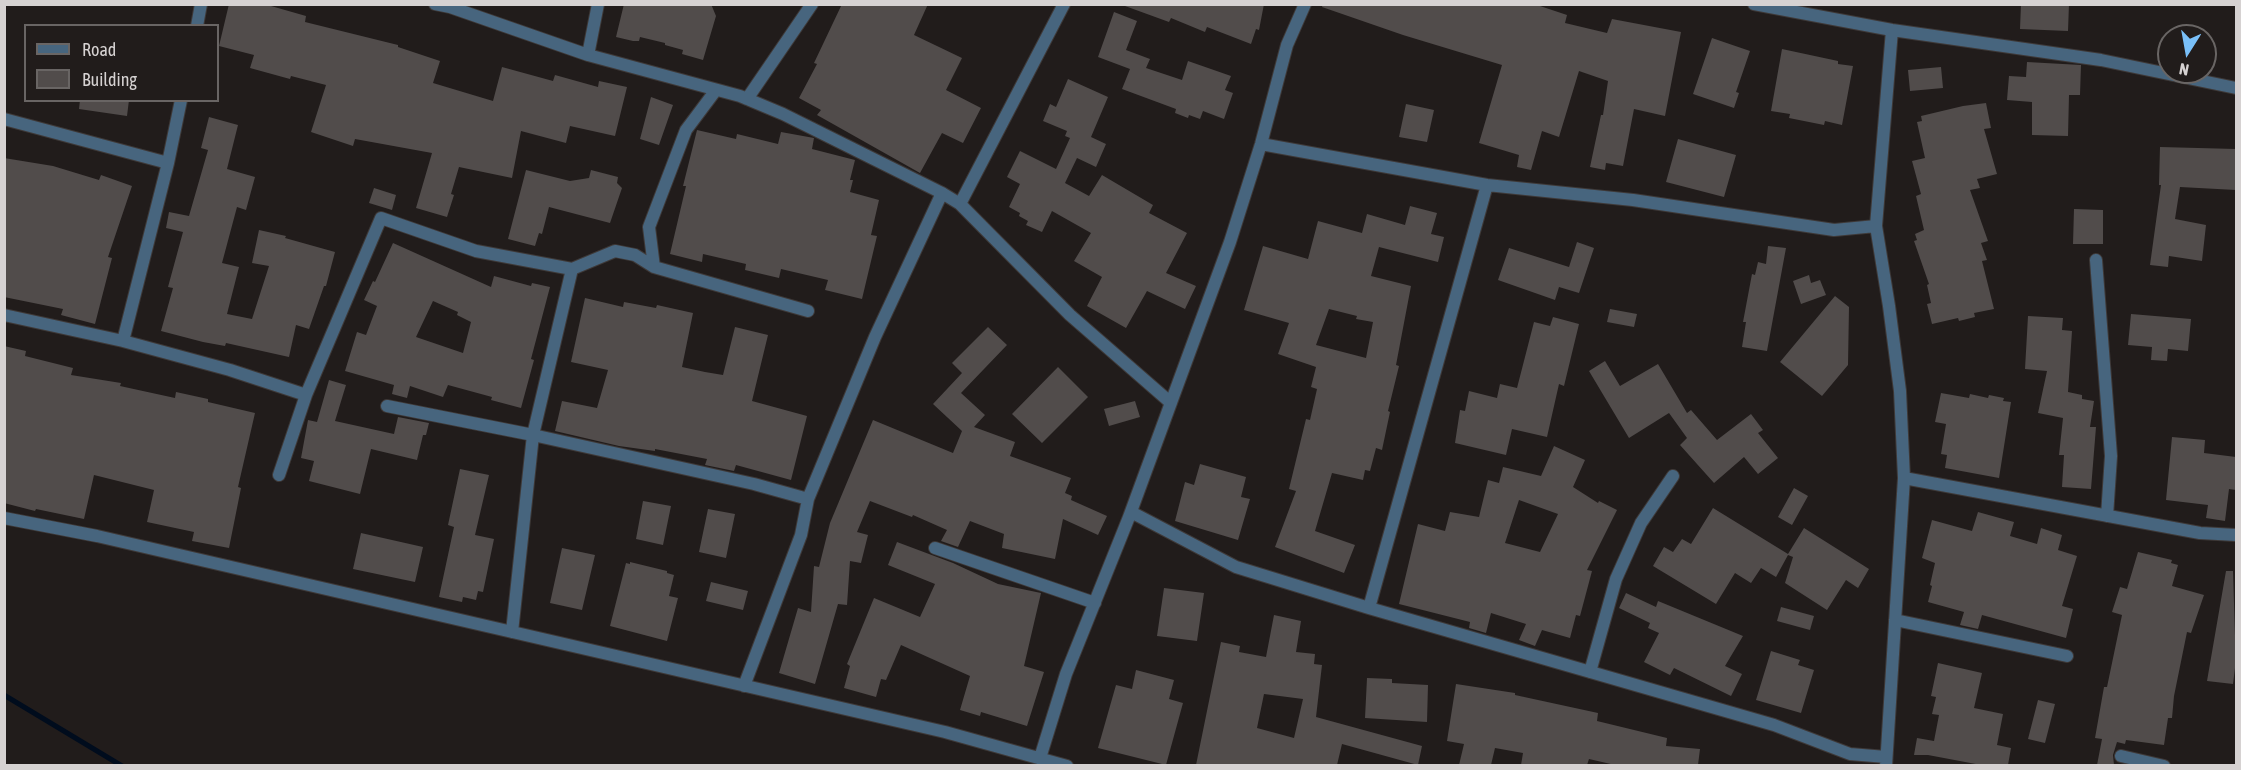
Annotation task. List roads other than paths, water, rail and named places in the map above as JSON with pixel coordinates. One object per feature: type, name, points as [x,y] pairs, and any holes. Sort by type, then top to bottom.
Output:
[{"type":"street","points":[[197,24],[201,4]]},
{"type":"street","points":[[435,4],[450,7],[588,55],[747,99],[783,114],[942,193],[960,204],[1070,315],[1170,403]]},
{"type":"street","points":[[588,55],[598,4]]},
{"type":"street","points":[[747,99],[812,4]]},
{"type":"street","points":[[960,204],[1064,4]]},
{"type":"street","points":[[1040,758],[1066,674],[1131,512],[1230,242],[1261,144],[1287,45],[1305,4]]},
{"type":"street","points":[[1754,4],[1892,30],[2101,60],[2236,88]]},
{"type":"street","points":[[1131,512],[1236,567],[1369,608],[1774,725],[1850,754],[1886,761],[1904,478],[1900,391],[1890,306],[1876,226],[1892,30]]},
{"type":"street","points":[[654,267],[649,227],[686,130],[716,90]]},
{"type":"street","points":[[123,341],[168,163],[181,102]]},
{"type":"street","points":[[4,119],[168,163]]},
{"type":"street","points":[[1261,144],[1487,185],[1633,200],[1833,230],[1876,226]]},
{"type":"street","points":[[1369,608],[1487,185]]},
{"type":"street","points":[[744,686],[801,535],[808,499],[875,337],[942,193]]},
{"type":"street","points":[[279,475],[306,395],[381,218],[476,251],[572,269],[615,251],[635,255],[654,267],[808,311]]},
{"type":"street","points":[[2096,260],[2111,456],[2107,516]]},
{"type":"street","points":[[512,632],[533,435],[572,269]]},
{"type":"street","points":[[4,315],[123,341],[230,370],[306,395]]},
{"type":"street","points":[[387,406],[533,435],[754,484],[808,499]]},
{"type":"street","points":[[1590,672],[1616,579],[1641,523],[1673,476]]},
{"type":"street","points":[[1904,478],[2200,533],[2236,535]]},
{"type":"street","points":[[4,518],[97,536],[344,595],[945,732],[1067,765]]},
{"type":"street","points":[[935,548],[1095,603]]},
{"type":"street","points":[[1895,620],[2067,656]]},
{"type":"street","points":[[1850,754],[1864,765]]},
{"type":"street","points":[[2121,756],[2164,765]]},
{"type":"waterway","points":[[4,695],[122,766]]}]
